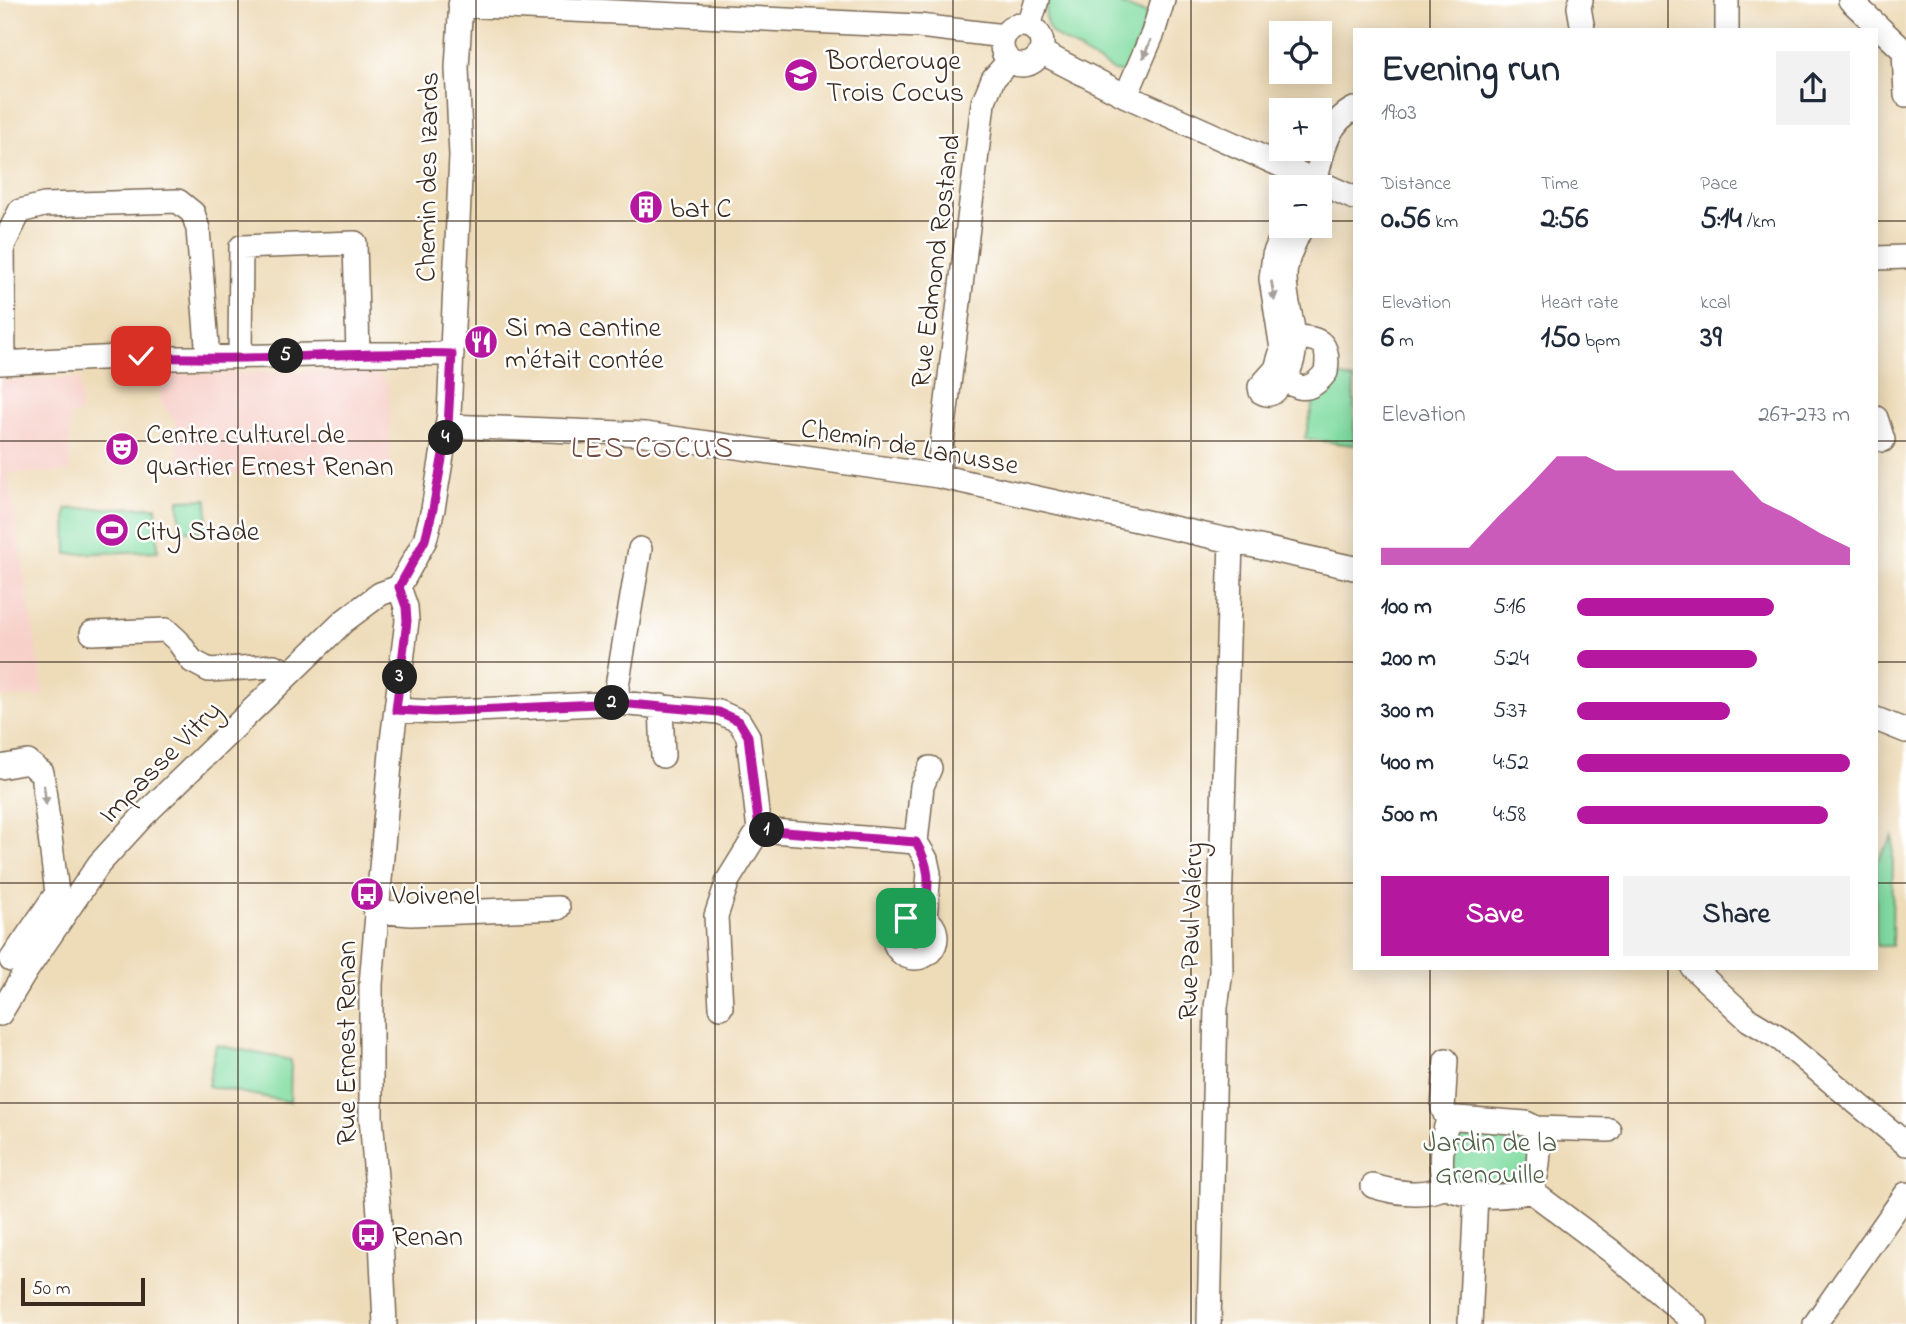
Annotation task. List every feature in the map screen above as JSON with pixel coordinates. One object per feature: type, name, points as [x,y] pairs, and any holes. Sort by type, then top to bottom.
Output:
[{"type":"street","points":[[1029,26],[1037,0]]},
{"type":"street","points":[[1126,96],[1153,33],[1163,0]]},
{"type":"street","points":[[1566,0],[1564,14],[1568,28]]},
{"type":"street","points":[[1581,0],[1579,8],[1583,28]]},
{"type":"street","points":[[1727,0],[1727,28]]},
{"type":"street","points":[[1850,0],[1905,51],[1906,95]]},
{"type":"street","points":[[460,3],[919,26],[1004,36]]},
{"type":"street","name":"Chemin des Izards","points":[[452,354],[461,156],[457,68],[460,3]]},
{"type":"street","points":[[1015,26],[1029,26],[1040,37],[1041,52],[1036,60],[1027,65],[1018,65],[1009,61],[1002,50],[1004,36],[1015,26]]},
{"type":"street","points":[[1041,52],[1126,96],[1293,175]]},
{"type":"street","name":"Rue Edmond Rostand","points":[[938,476],[984,103],[993,79],[1009,61]]},
{"type":"street","points":[[1317,175],[1323,150],[1334,125],[1353,110]]},
{"type":"street","points":[[1321,175],[1353,126]]},
{"type":"street","points":[[1332,191],[1353,198]]},
{"type":"street","points":[[208,358],[198,229],[193,213],[178,201],[44,205],[20,211],[3,245],[2,363],[141,356],[208,358],[452,354],[448,426],[425,540],[399,587]]},
{"type":"street","points":[[1280,374],[1294,357],[1296,337],[1285,276],[1285,241]]},
{"type":"street","points":[[1280,374],[1282,349],[1271,279],[1274,255],[1285,241]]},
{"type":"street","points":[[240,357],[241,247],[355,243],[358,354]]},
{"type":"street","points":[[1878,258],[1906,257]]},
{"type":"street","points":[[1280,374],[1295,387],[1312,386],[1326,372],[1327,353],[1323,344],[1312,338],[1296,337]]},
{"type":"street","points":[[1878,424],[1883,440]]},
{"type":"street","name":"Chemin de Lanusse","points":[[448,426],[645,434],[938,476],[1353,568]]},
{"type":"street","name":"Rue Paul Valéry","points":[[1209,1324],[1216,1007],[1221,972],[1220,911],[1231,540]]},
{"type":"street","points":[[618,703],[617,686],[640,549]]},
{"type":"street","name":"Impasse Vitry","points":[[0,1014],[12,964],[143,816],[344,621],[380,594],[399,587]]},
{"type":"street","name":"Rue Ernest Renan","points":[[385,1324],[371,1117],[371,984],[375,911],[407,621],[406,607],[399,587]]},
{"type":"street","points":[[92,633],[166,630],[178,640],[192,660],[208,670],[274,666],[289,673]]},
{"type":"street","points":[[396,710],[434,712],[618,703],[719,712],[739,721],[748,736],[759,830],[727,880],[716,916],[721,1007]]},
{"type":"street","points":[[661,706],[663,756]]},
{"type":"street","points":[[1878,720],[1906,731]]},
{"type":"street","points":[[0,767],[28,762],[42,773],[57,892],[12,964]]},
{"type":"street","points":[[925,918],[929,873],[926,859],[916,842],[922,786],[930,768]]},
{"type":"street","points":[[759,830],[916,842]]},
{"type":"street","points":[[375,911],[411,914],[558,908]]},
{"type":"street","points":[[1701,970],[1749,1020],[1779,1038],[1906,1144]]},
{"type":"street","points":[[1446,1060],[1443,1109],[1448,1121],[1442,1179],[1445,1187],[1454,1192],[1476,1194],[1518,1195],[1531,1191],[1536,1182],[1539,1138],[1536,1128]]},
{"type":"street","points":[[1448,1121],[1457,1118],[1526,1124],[1536,1128],[1609,1130]]},
{"type":"street","points":[[1373,1186],[1386,1190],[1432,1193],[1445,1187]]},
{"type":"street","points":[[1531,1191],[1611,1251],[1696,1324]]},
{"type":"street","points":[[1470,1324],[1476,1194]]},
{"type":"street","points":[[1815,1324],[1906,1194]]},
{"type":"shaded area","points":[[374,370],[389,385],[391,471],[178,476],[176,423],[160,401],[160,375]]},
{"type":"shaded area","points":[[80,378],[81,414],[70,415],[70,472],[8,473],[44,696],[0,697],[0,380]]},
{"type":"green space","points":[[1048,0],[1110,0],[1149,15],[1126,71],[1114,71],[1054,35],[1046,19]]},
{"type":"green space","points":[[1330,373],[1353,380],[1353,445],[1305,439],[1316,389]]},
{"type":"green space","points":[[207,499],[208,530],[180,531],[179,500]]},
{"type":"green space","name":"City Stade","points":[[156,507],[158,551],[67,554],[66,509]]},
{"type":"green space","points":[[1893,837],[1892,946],[1878,946],[1878,859]]},
{"type":"green space","points":[[216,1045],[291,1060],[290,1102],[208,1086]]},
{"type":"green space","name":"Jardin de la Grenouille","points":[[1456,1125],[1515,1127],[1531,1138],[1532,1167],[1519,1189],[1452,1183],[1448,1145]]},
{"type":"place","name":"Borderouge Trois Cocus","points":[[801,75]]},
{"type":"place","name":"bat C","points":[[646,207]]},
{"type":"place","name":"Si ma cantine m'était contée","points":[[481,342]]},
{"type":"place","name":"Centre culturel de quartier Ernest Renan","points":[[122,449]]},
{"type":"place","name":"City Stade","points":[[112,530]]},
{"type":"place","name":"Voivenel","points":[[367,894]]},
{"type":"place","name":"Renan","points":[[368,1235]]},
{"type":"district","name":"LES COCUS","points":[[653,447]]},
{"type":"route","points":[[141,356],[174,358],[452,354],[448,426],[433,509],[425,540],[399,587],[406,607],[407,621],[396,710],[434,712],[618,703],[719,712],[739,721],[748,736],[759,830],[916,842],[926,859],[929,873],[925,918],[906,918]]}]
